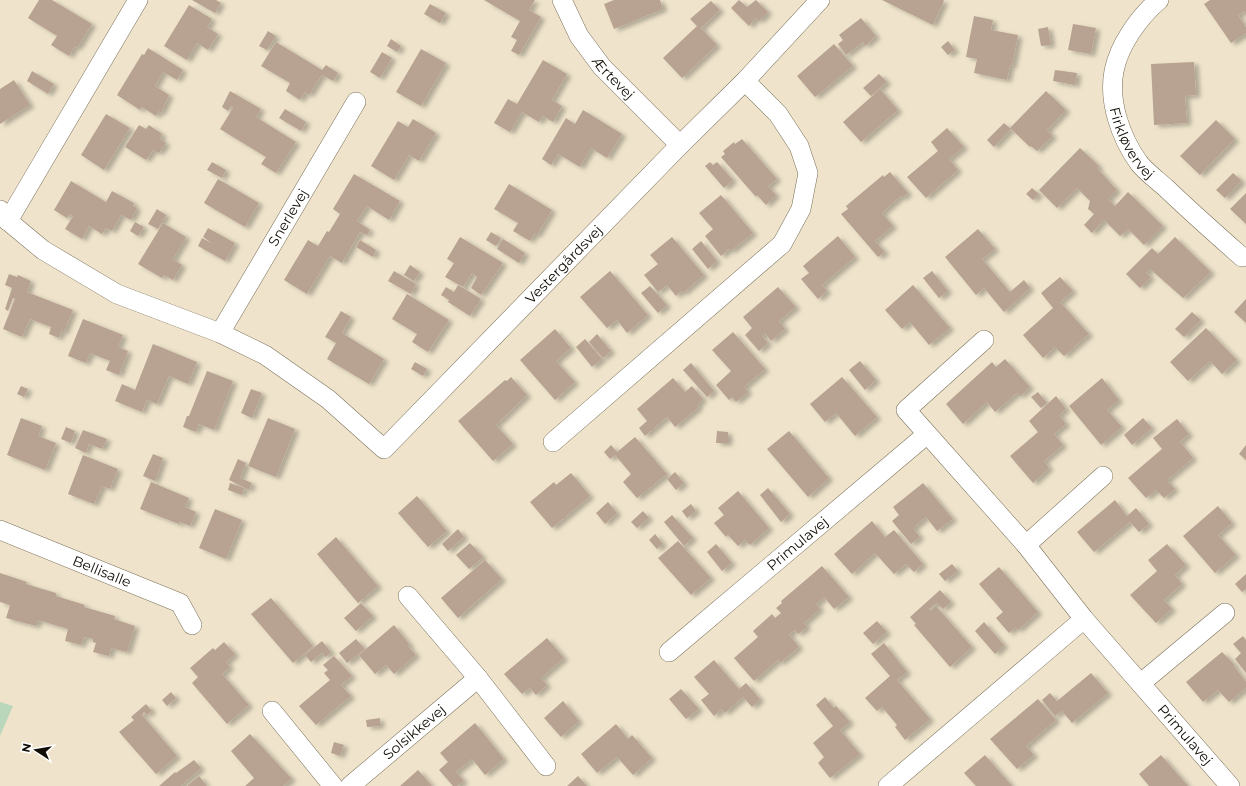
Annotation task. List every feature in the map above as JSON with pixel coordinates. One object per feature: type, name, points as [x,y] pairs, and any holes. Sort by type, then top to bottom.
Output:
[{"type":"street","points":[[138,0],[4,215],[43,250],[117,294],[220,333]]},
{"type":"street","name":"Ærtevej","points":[[562,0],[579,36],[602,67],[680,145]]},
{"type":"street","name":"Vestergårdsvej","points":[[220,333],[265,355],[328,399],[384,449],[680,145],[745,81],[820,0]]},
{"type":"street","name":"Firkløvervej","points":[[1159,0],[1135,26],[1123,47],[1114,71],[1113,94],[1117,119],[1127,141],[1140,163],[1188,210],[1242,257]]},
{"type":"street","points":[[553,442],[782,244],[801,209],[808,173],[799,146],[778,114],[745,81]]},
{"type":"street","name":"Snerlevej","points":[[220,333],[356,102]]},
{"type":"street","name":"Primulavej","points":[[984,340],[906,410],[926,435],[1026,545],[1084,619],[1230,786]]},
{"type":"street","name":"Primulavej","points":[[669,652],[926,435]]},
{"type":"street","points":[[1026,545],[1104,476]]},
{"type":"street","name":"Bellisalle","points":[[0,530],[180,603],[192,625]]},
{"type":"street","points":[[408,596],[478,678],[546,766]]},
{"type":"street","points":[[1141,683],[1224,613]]},
{"type":"street","points":[[888,786],[1084,619]]},
{"type":"street","name":"Solsikkevej","points":[[350,786],[478,678]]},
{"type":"street","points":[[272,711],[333,786]]},
{"type":"shaded area","points":[[0,702],[13,706],[0,736]]},
{"type":"building","points":[[39,0],[52,0],[92,24],[77,48],[75,46],[69,56],[51,45],[57,36],[28,18]]},
{"type":"building","points":[[192,0],[216,0],[221,3],[215,13]]},
{"type":"building","points":[[484,0],[535,0],[529,10],[541,17],[519,55],[511,51],[517,40],[511,37],[520,21]]},
{"type":"building","points":[[614,0],[660,0],[663,9],[614,29],[604,4]]},
{"type":"building","points":[[739,0],[747,7],[756,0],[768,12],[759,21],[756,18],[749,26],[731,8]]},
{"type":"building","points":[[882,0],[943,0],[944,1],[933,25]]},
{"type":"building","points":[[1210,0],[1246,0],[1246,15],[1244,11],[1238,15],[1246,27],[1246,33],[1231,43],[1204,4]]},
{"type":"building","points":[[711,1],[720,10],[701,28],[717,45],[682,78],[663,58],[697,26],[690,19]]},
{"type":"building","points":[[430,4],[446,13],[440,23],[424,14]]},
{"type":"building","points":[[189,5],[212,19],[207,27],[218,34],[208,50],[197,43],[187,60],[164,46]]},
{"type":"building","points":[[974,16],[993,20],[991,30],[1018,35],[1012,66],[1010,65],[1007,80],[974,73],[977,59],[966,57]]},
{"type":"building","points":[[861,18],[876,36],[865,46],[863,42],[846,55],[838,44],[843,40],[839,35]]},
{"type":"building","points":[[1073,24],[1096,28],[1091,54],[1068,50]]},
{"type":"building","points":[[1048,27],[1051,45],[1041,46],[1038,29]]},
{"type":"building","points":[[268,31],[276,36],[267,50],[259,46]]},
{"type":"building","points":[[391,39],[401,46],[397,52],[387,46]]},
{"type":"building","points":[[948,41],[955,50],[948,55],[941,47]]},
{"type":"building","points":[[276,42],[322,70],[326,65],[338,73],[333,81],[322,75],[309,95],[305,92],[300,100],[286,91],[290,83],[261,66]]},
{"type":"building","points":[[834,44],[853,66],[815,97],[797,76]]},
{"type":"building","points":[[148,48],[183,70],[177,80],[163,72],[155,86],[169,95],[161,113],[159,111],[156,116],[142,107],[140,110],[117,95],[142,54],[144,55]]},
{"type":"building","points":[[421,49],[446,63],[421,106],[396,92]]},
{"type":"building","points":[[382,52],[392,58],[380,78],[370,72]]},
{"type":"building","points":[[543,60],[567,74],[552,100],[562,106],[553,122],[543,116],[539,122],[522,112],[510,132],[494,123],[508,99],[517,104]]},
{"type":"building","points":[[1194,62],[1196,95],[1185,96],[1187,123],[1154,125],[1151,64]]},
{"type":"building","points":[[1055,70],[1077,73],[1075,85],[1053,81]]},
{"type":"building","points":[[32,71],[54,84],[48,94],[27,81]]},
{"type":"building","points":[[879,74],[887,82],[871,96],[863,88]]},
{"type":"building","points":[[14,80],[30,105],[0,124],[0,89]]},
{"type":"building","points":[[880,89],[898,110],[861,142],[843,122]]},
{"type":"building","points":[[230,91],[261,109],[256,117],[296,142],[276,173],[261,164],[266,157],[220,129],[233,108],[231,106],[228,111],[222,107]]},
{"type":"building","points":[[1046,91],[1066,110],[1047,130],[1053,136],[1037,151],[1031,146],[1030,147],[1010,128]]},
{"type":"building","points":[[285,109],[306,122],[301,131],[279,118]]},
{"type":"building","points":[[583,110],[622,134],[607,158],[591,148],[580,167],[558,154],[551,165],[542,159],[566,118],[575,124]]},
{"type":"building","points":[[106,114],[130,128],[104,170],[81,155]]},
{"type":"building","points":[[413,119],[436,133],[419,161],[409,155],[394,180],[371,166],[398,121],[408,127]]},
{"type":"building","points":[[1216,120],[1235,139],[1200,175],[1180,156]]},
{"type":"building","points":[[1004,123],[1011,129],[994,147],[987,140]]},
{"type":"building","points":[[139,125],[146,129],[149,125],[162,134],[160,139],[166,143],[159,153],[153,150],[146,160],[125,147]]},
{"type":"building","points":[[947,128],[964,147],[949,159],[958,170],[926,198],[907,177],[938,151],[931,142]]},
{"type":"building","points":[[742,139],[777,179],[768,186],[776,195],[766,205],[757,195],[756,197],[721,157],[725,154],[723,151],[734,142],[735,144]]},
{"type":"building","points":[[1080,148],[1099,166],[1097,168],[1117,190],[1108,199],[1115,206],[1128,192],[1163,226],[1144,245],[1128,229],[1120,236],[1104,220],[1092,233],[1084,225],[1094,214],[1088,209],[1090,201],[1077,188],[1057,208],[1039,190]]},
{"type":"building","points":[[212,162],[226,170],[222,178],[207,170]]},
{"type":"building","points":[[710,162],[713,165],[717,162],[733,180],[724,188],[705,166]]},
{"type":"building","points":[[890,172],[908,193],[902,198],[901,196],[882,213],[893,226],[875,241],[885,252],[878,257],[841,214],[848,209],[846,206],[883,175],[884,177]]},
{"type":"building","points":[[1233,173],[1242,181],[1225,198],[1216,190]]},
{"type":"building","points":[[354,174],[400,201],[389,220],[367,206],[357,221],[370,230],[367,235],[360,232],[342,263],[330,256],[307,294],[284,280],[308,240],[318,246],[327,231],[329,232],[340,214],[333,209]]},
{"type":"building","points":[[218,179],[259,203],[245,227],[204,203]]},
{"type":"building","points":[[71,181],[106,202],[112,191],[134,203],[133,206],[137,208],[131,220],[121,215],[112,231],[106,228],[102,234],[89,226],[82,239],[65,229],[73,216],[70,214],[67,218],[54,210]]},
{"type":"building","points":[[509,184],[552,210],[537,235],[534,234],[530,241],[513,231],[518,223],[494,209]]},
{"type":"building","points":[[1032,188],[1039,194],[1033,200],[1026,194]]},
{"type":"building","points":[[1246,193],[1246,224],[1230,209]]},
{"type":"building","points":[[721,195],[753,233],[731,251],[729,249],[721,256],[705,236],[713,229],[699,213]]},
{"type":"building","points":[[157,209],[166,215],[158,229],[148,224]]},
{"type":"building","points":[[135,222],[144,227],[138,236],[130,231]]},
{"type":"building","points":[[163,223],[186,237],[173,259],[182,265],[173,280],[164,275],[162,278],[138,264]]},
{"type":"building","points":[[208,228],[235,243],[225,261],[198,246],[202,238],[213,244],[203,237]]},
{"type":"building","points":[[978,229],[995,249],[982,259],[1010,292],[1024,280],[1030,288],[1004,312],[984,288],[976,295],[945,257]]},
{"type":"building","points":[[491,232],[501,238],[496,246],[486,240]]},
{"type":"building","points":[[838,236],[855,257],[822,285],[827,291],[818,299],[801,279],[809,273],[803,266]]},
{"type":"building","points":[[460,237],[503,263],[481,295],[471,288],[477,277],[472,273],[463,287],[445,277],[454,263],[447,259]]},
{"type":"building","points":[[672,237],[704,275],[683,293],[681,291],[676,296],[667,285],[658,292],[644,275],[658,264],[650,255]]},
{"type":"building","points":[[1175,237],[1211,272],[1183,298],[1150,269],[1146,273],[1151,277],[1140,288],[1126,274],[1152,248],[1158,254]]},
{"type":"building","points":[[503,239],[525,253],[519,263],[497,249]]},
{"type":"building","points":[[360,240],[376,250],[373,257],[356,247]]},
{"type":"building","points":[[701,241],[717,261],[708,269],[692,249]]},
{"type":"building","points":[[410,265],[420,272],[414,281],[404,275]]},
{"type":"building","points":[[394,271],[416,284],[411,294],[388,281]]},
{"type":"building","points":[[610,271],[648,315],[627,333],[617,320],[607,328],[580,297]]},
{"type":"building","points":[[932,271],[948,291],[939,298],[923,278]]},
{"type":"building","points":[[9,274],[17,277],[18,275],[31,281],[27,292],[73,310],[64,332],[61,331],[59,338],[49,334],[51,327],[30,319],[22,337],[3,329],[15,299],[13,298],[8,311],[5,309],[12,288],[5,285]]},
{"type":"building","points":[[1060,277],[1073,291],[1060,302],[1089,334],[1064,356],[1055,347],[1043,358],[1023,335],[1053,308],[1041,293]]},
{"type":"building","points":[[458,285],[481,299],[470,316],[448,302],[449,300],[441,295],[446,287],[454,292]]},
{"type":"building","points":[[913,285],[950,328],[929,345],[910,322],[902,329],[885,310]]},
{"type":"building","points":[[650,286],[667,305],[658,313],[641,293]]},
{"type":"building","points":[[778,287],[796,307],[779,321],[785,329],[771,341],[765,333],[762,336],[768,343],[759,351],[745,335],[752,328],[743,317]]},
{"type":"building","points":[[407,294],[449,320],[428,352],[412,342],[417,334],[392,319]]},
{"type":"building","points":[[1246,299],[1246,323],[1234,312]]},
{"type":"building","points":[[341,311],[351,317],[342,333],[384,359],[369,384],[327,359],[336,343],[325,337]]},
{"type":"building","points":[[1192,312],[1201,320],[1184,337],[1175,329]]},
{"type":"building","points":[[83,319],[123,335],[118,347],[128,351],[119,375],[106,370],[110,361],[90,353],[86,363],[68,356]]},
{"type":"building","points":[[1206,328],[1237,360],[1222,374],[1210,361],[1188,381],[1170,362]]},
{"type":"building","points":[[555,329],[571,348],[556,361],[575,382],[555,400],[520,360]]},
{"type":"building","points":[[733,332],[765,369],[744,387],[748,392],[736,402],[732,397],[729,400],[716,385],[731,371],[712,350]]},
{"type":"building","points":[[597,334],[611,351],[603,358],[589,342]]},
{"type":"building","points":[[585,339],[602,359],[592,367],[576,347]]},
{"type":"building","points":[[153,344],[197,362],[188,384],[169,376],[157,404],[147,400],[142,412],[115,401],[122,384],[135,390]]},
{"type":"building","points":[[1005,359],[1030,387],[1020,396],[1017,393],[995,412],[987,402],[963,424],[946,404],[992,362],[996,367]]},
{"type":"building","points":[[860,361],[876,380],[865,390],[849,370]]},
{"type":"building","points":[[415,362],[427,369],[423,376],[411,369]]},
{"type":"building","points":[[691,363],[714,391],[707,397],[683,370]]},
{"type":"building","points":[[207,371],[233,381],[214,430],[199,424],[196,432],[183,427]]},
{"type":"building","points":[[511,377],[527,395],[496,425],[513,444],[493,461],[458,421],[505,380],[507,381]]},
{"type":"building","points":[[842,377],[877,417],[855,436],[836,413],[825,422],[810,404]]},
{"type":"building","points":[[673,378],[685,392],[692,386],[703,399],[697,405],[699,407],[675,427],[667,417],[645,436],[639,428],[647,421],[637,409]]},
{"type":"building","points":[[1102,378],[1119,400],[1107,410],[1122,427],[1101,445],[1069,406]]},
{"type":"building","points":[[21,386],[28,389],[24,397],[17,394]]},
{"type":"building","points":[[251,389],[262,393],[252,418],[241,413]]},
{"type":"building","points":[[1038,392],[1047,403],[1041,408],[1031,397]]},
{"type":"building","points":[[1056,396],[1066,409],[1059,415],[1066,424],[1054,434],[1063,445],[1044,461],[1049,468],[1033,483],[1010,456],[1038,432],[1029,421]]},
{"type":"building","points":[[21,418],[42,426],[38,436],[56,443],[45,470],[7,455]]},
{"type":"building","points":[[268,418],[295,429],[276,477],[248,466]]},
{"type":"building","points":[[1143,418],[1152,428],[1132,445],[1124,435]]},
{"type":"building","points":[[1177,419],[1189,434],[1180,442],[1193,458],[1167,480],[1175,489],[1164,498],[1156,490],[1146,498],[1128,478],[1162,449],[1153,438]]},
{"type":"building","points":[[66,427],[75,431],[71,443],[61,439]]},
{"type":"building","points":[[83,430],[107,439],[102,449],[89,444],[86,453],[75,448]]},
{"type":"building","points":[[717,431],[728,432],[728,443],[716,443]]},
{"type":"building","points":[[789,431],[829,478],[808,497],[767,449]]},
{"type":"building","points":[[635,437],[667,474],[637,498],[623,482],[631,474],[615,455],[610,459],[604,452],[611,445],[617,452]]},
{"type":"building","points":[[1246,445],[1246,460],[1239,454]]},
{"type":"building","points":[[153,454],[163,458],[155,481],[143,476]]},
{"type":"building","points":[[83,455],[118,469],[110,489],[102,486],[94,504],[68,494]]},
{"type":"building","points":[[238,459],[246,463],[240,478],[252,483],[249,490],[229,480]]},
{"type":"building","points":[[675,472],[684,483],[676,490],[667,479]]},
{"type":"building","points":[[571,473],[590,496],[552,528],[530,502],[554,482],[556,485]]},
{"type":"building","points":[[151,482],[189,498],[185,507],[196,512],[190,526],[180,522],[179,524],[140,509]]},
{"type":"building","points":[[230,483],[244,488],[242,495],[228,490]]},
{"type":"building","points":[[923,483],[953,519],[937,531],[926,517],[913,528],[920,537],[911,544],[892,521],[899,515],[893,507]]},
{"type":"building","points":[[768,488],[790,514],[781,522],[760,495]]},
{"type":"building","points":[[738,491],[769,528],[750,545],[745,540],[738,546],[728,535],[726,537],[714,523],[724,515],[718,508]]},
{"type":"building","points":[[417,496],[447,531],[428,547],[398,513]]},
{"type":"building","points":[[1115,500],[1127,516],[1136,508],[1149,524],[1139,532],[1130,522],[1094,552],[1077,532]]},
{"type":"building","points":[[608,502],[617,513],[605,524],[596,513]]},
{"type":"building","points":[[691,504],[696,511],[687,518],[682,511]]},
{"type":"building","points":[[1218,506],[1232,523],[1218,535],[1236,555],[1215,573],[1183,536]]},
{"type":"building","points":[[215,509],[242,520],[226,559],[199,548]]},
{"type":"building","points":[[643,511],[649,518],[637,528],[631,522]]},
{"type":"building","points":[[672,515],[693,538],[684,546],[664,522]]},
{"type":"building","points":[[872,521],[885,537],[894,530],[923,564],[914,572],[906,564],[894,574],[875,553],[852,574],[834,554]]},
{"type":"building","points":[[458,529],[464,537],[448,551],[442,544]]},
{"type":"building","points":[[655,534],[663,544],[657,549],[649,540]]},
{"type":"building","points":[[336,537],[378,586],[358,603],[317,554]]},
{"type":"building","points":[[678,541],[711,578],[691,595],[658,558]]},
{"type":"building","points":[[470,543],[483,557],[469,569],[456,555]]},
{"type":"building","points":[[716,544],[732,563],[722,571],[707,552]]},
{"type":"building","points":[[1167,544],[1186,565],[1175,575],[1182,584],[1164,600],[1172,609],[1156,623],[1130,595],[1157,571],[1148,560]]},
{"type":"building","points":[[485,560],[502,579],[458,618],[441,598]]},
{"type":"building","points":[[952,564],[958,571],[945,581],[939,574]]},
{"type":"building","points":[[822,566],[849,597],[834,609],[824,597],[816,604],[820,609],[804,623],[807,627],[798,634],[795,630],[789,634],[799,647],[780,663],[778,660],[754,681],[734,658],[758,637],[753,631],[772,614],[775,618],[781,613],[776,608],[782,603],[781,601]]},
{"type":"building","points":[[999,567],[1038,612],[1018,630],[1015,627],[1009,633],[996,618],[1003,612],[979,584]]},
{"type":"building","points":[[0,573],[27,582],[26,584],[56,593],[56,596],[85,605],[84,607],[115,616],[114,619],[135,626],[127,652],[111,648],[109,656],[93,652],[96,643],[93,642],[93,639],[84,637],[81,645],[65,641],[68,629],[38,620],[36,626],[6,618],[10,605],[0,602]]},
{"type":"building","points":[[1246,574],[1246,589],[1242,592],[1235,584]]},
{"type":"building","points":[[940,590],[951,602],[943,609],[937,603],[929,609],[930,611],[936,606],[972,647],[950,667],[914,625],[916,624],[910,617]]},
{"type":"building","points":[[271,598],[313,646],[293,663],[251,614]]},
{"type":"building","points":[[361,603],[373,616],[356,631],[344,618]]},
{"type":"building","points":[[877,621],[887,632],[873,644],[863,633]]},
{"type":"building","points":[[984,622],[1004,645],[995,654],[975,631]]},
{"type":"building","points":[[394,625],[416,655],[394,674],[386,665],[375,674],[359,655]]},
{"type":"building","points":[[1243,636],[1246,640],[1246,673],[1235,659],[1241,653],[1233,644]]},
{"type":"building","points":[[547,638],[564,658],[541,678],[547,685],[536,695],[530,688],[522,694],[504,674]]},
{"type":"building","points":[[356,639],[365,649],[347,663],[339,653]]},
{"type":"building","points":[[322,641],[331,652],[326,657],[322,653],[311,662],[305,655]]},
{"type":"building","points":[[224,642],[235,654],[226,662],[230,667],[222,674],[249,705],[227,724],[192,683],[198,677],[190,668],[213,648],[215,650]]},
{"type":"building","points":[[884,643],[907,672],[897,680],[930,719],[905,740],[895,727],[897,725],[882,707],[877,711],[865,698],[890,676],[871,654]]},
{"type":"building","points":[[1222,652],[1235,665],[1234,666],[1246,682],[1246,688],[1229,702],[1218,690],[1203,702],[1186,682]]},
{"type":"building","points":[[334,656],[352,676],[341,685],[351,696],[316,725],[299,706],[330,680],[324,673],[328,670],[323,665]]},
{"type":"building","points":[[714,660],[739,689],[746,683],[760,699],[752,707],[743,697],[725,713],[722,709],[714,716],[701,700],[709,694],[694,677]]},
{"type":"building","points":[[1091,673],[1108,693],[1072,723],[1062,711],[1055,716],[1042,700],[1050,693],[1057,701]]},
{"type":"building","points":[[681,689],[699,709],[686,719],[669,699]]},
{"type":"building","points":[[171,692],[176,698],[167,706],[162,700]]},
{"type":"building","points":[[825,697],[834,708],[836,706],[850,722],[840,730],[860,754],[830,778],[818,763],[824,757],[813,743],[833,726],[816,705]]},
{"type":"building","points":[[1038,699],[1056,720],[1026,746],[1034,755],[1017,769],[990,739]]},
{"type":"building","points":[[563,701],[579,721],[561,737],[544,718]]},
{"type":"building","points":[[146,704],[152,711],[147,715],[144,712],[142,715],[177,756],[156,774],[119,732],[134,720],[131,717]]},
{"type":"building","points":[[380,718],[380,726],[367,727],[366,720]]},
{"type":"building","points":[[475,723],[504,759],[485,775],[472,759],[456,772],[464,781],[457,786],[453,786],[439,770],[448,762],[440,753]]},
{"type":"building","points":[[616,724],[628,739],[632,735],[652,758],[633,775],[617,757],[597,773],[581,754]]},
{"type":"building","points":[[250,734],[292,779],[283,786],[245,786],[254,778],[231,751]]},
{"type":"building","points":[[334,742],[344,745],[340,756],[331,753]]},
{"type":"building","points":[[985,755],[1012,786],[976,786],[964,773]]},
{"type":"building","points":[[1161,755],[1188,786],[1149,786],[1139,774]]},
{"type":"building","points":[[194,760],[201,768],[181,786],[159,786],[175,772],[176,773]]},
{"type":"building","points":[[418,770],[432,786],[400,786]]},
{"type":"building","points":[[199,776],[207,786],[187,786]]},
{"type":"building","points":[[578,776],[587,786],[567,786]]}]
